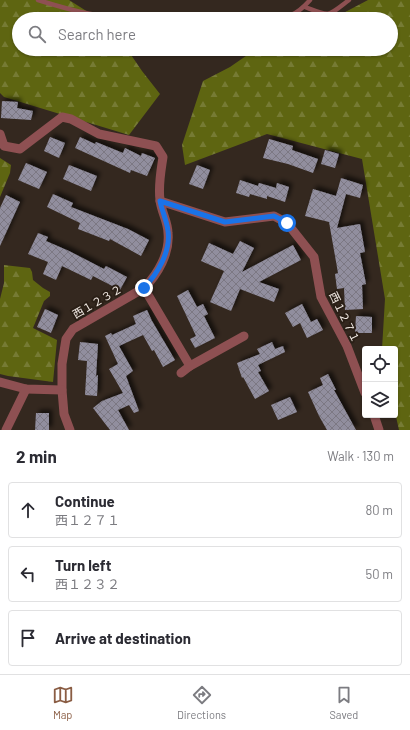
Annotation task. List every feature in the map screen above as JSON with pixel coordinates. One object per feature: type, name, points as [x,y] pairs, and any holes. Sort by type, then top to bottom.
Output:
[{"type":"street","name":"西１２３２","points":[[0,134],[4,146],[20,149],[62,117],[71,118],[99,134],[156,146],[163,157],[159,183],[160,201],[168,232],[166,249],[159,270],[144,288],[73,329],[66,339],[62,364],[62,390],[64,414],[70,430]]},
{"type":"street","name":"西１２７１","points":[[160,201],[225,222],[274,216],[287,223],[314,257],[321,297],[347,346],[362,385]]},
{"type":"street","points":[[144,288],[190,366]]},
{"type":"street","points":[[180,373],[244,336]]},
{"type":"street","points":[[0,382],[26,389],[62,390]]},
{"type":"street","points":[[6,430],[26,389]]},
{"type":"street","points":[[375,418],[379,430]]},
{"type":"lane","points":[[38,0],[65,9],[80,12]]},
{"type":"lane","points":[[297,12],[310,0]]},
{"type":"lane","points":[[334,12],[349,0]]},
{"type":"lane","points":[[304,7],[318,12]]},
{"type":"green space","points":[[0,0],[69,0],[88,12],[12,12],[12,56],[132,56],[160,94],[129,135],[4,97],[0,93]]},
{"type":"green space","points":[[368,0],[410,0],[410,430],[399,430],[396,418],[398,418],[398,346],[382,346],[385,299],[362,159],[267,134],[185,165],[182,145],[203,81],[230,67],[246,56],[398,56],[398,12],[345,12]]},
{"type":"green space","points":[[0,158],[11,165],[10,173],[0,197]]},
{"type":"green space","points":[[4,265],[30,268],[33,280],[50,292],[50,296],[44,301],[33,328],[57,340],[53,382],[0,374],[0,299],[4,283]]},
{"type":"building","points":[[2,101],[18,102],[17,108],[33,111],[31,120],[1,118]]},
{"type":"building","points":[[50,137],[65,143],[59,158],[44,151]]},
{"type":"building","points":[[80,137],[95,144],[96,142],[123,153],[125,148],[141,156],[142,153],[155,158],[147,176],[131,170],[130,173],[75,148]]},
{"type":"building","points":[[269,139],[293,146],[292,150],[318,159],[313,173],[288,164],[263,158]]},
{"type":"building","points":[[325,150],[339,154],[335,168],[321,164]]},
{"type":"building","points":[[26,163],[47,172],[39,189],[18,180]]},
{"type":"building","points":[[69,165],[97,176],[91,191],[63,179]]},
{"type":"building","points":[[197,165],[210,170],[203,189],[189,184]]},
{"type":"building","points":[[341,178],[363,185],[360,198],[346,194],[337,228],[360,224],[365,252],[360,253],[366,284],[362,285],[363,309],[345,310],[344,288],[337,289],[335,274],[338,273],[329,222],[305,216],[313,189],[336,196]]},
{"type":"building","points":[[240,180],[258,186],[259,183],[276,188],[277,183],[289,187],[285,202],[267,196],[267,199],[250,194],[249,197],[236,193]]},
{"type":"building","points":[[53,194],[73,203],[71,207],[128,229],[149,240],[141,256],[110,239],[109,241],[78,229],[80,223],[47,207]]},
{"type":"building","points":[[6,195],[20,202],[0,246],[0,208]]},
{"type":"building","points":[[38,233],[48,237],[46,241],[104,269],[106,266],[127,277],[120,290],[93,276],[91,280],[62,266],[56,280],[43,274],[48,262],[28,254]]},
{"type":"building","points":[[240,241],[254,248],[242,272],[293,245],[301,260],[259,282],[279,289],[274,302],[240,289],[231,311],[210,302],[224,271],[201,261],[209,243],[233,254]]},
{"type":"building","points":[[188,290],[197,307],[203,304],[208,314],[204,316],[215,338],[195,348],[190,339],[196,336],[177,296]]},
{"type":"building","points":[[302,304],[311,322],[317,319],[323,330],[307,338],[300,323],[293,327],[285,313]]},
{"type":"building","points":[[45,309],[58,315],[51,333],[37,327]]},
{"type":"building","points":[[147,310],[175,360],[163,367],[154,350],[152,351],[143,335],[119,346],[133,371],[126,376],[139,411],[134,413],[129,405],[118,410],[129,430],[110,430],[93,408],[102,401],[123,393],[109,369],[118,364],[105,336],[111,333],[112,335],[136,324],[133,316]]},
{"type":"building","points":[[356,316],[372,317],[372,333],[355,333]]},
{"type":"building","points":[[80,342],[98,344],[96,376],[98,375],[97,396],[85,395],[87,361],[78,360]]},
{"type":"building","points":[[272,342],[275,349],[283,346],[285,352],[258,365],[261,371],[258,372],[269,391],[255,399],[243,377],[242,378],[237,363],[260,354],[257,349]]},
{"type":"building","points":[[328,374],[336,390],[334,390],[356,430],[327,430],[319,416],[308,392],[323,385],[320,378]]},
{"type":"building","points":[[290,397],[297,412],[278,420],[271,405]]},
{"type":"building","points":[[36,413],[49,413],[49,430],[35,430]]},
{"type":"route","points":[[144,288],[159,270],[166,249],[168,232],[160,201],[225,222],[274,216],[287,223]]}]
